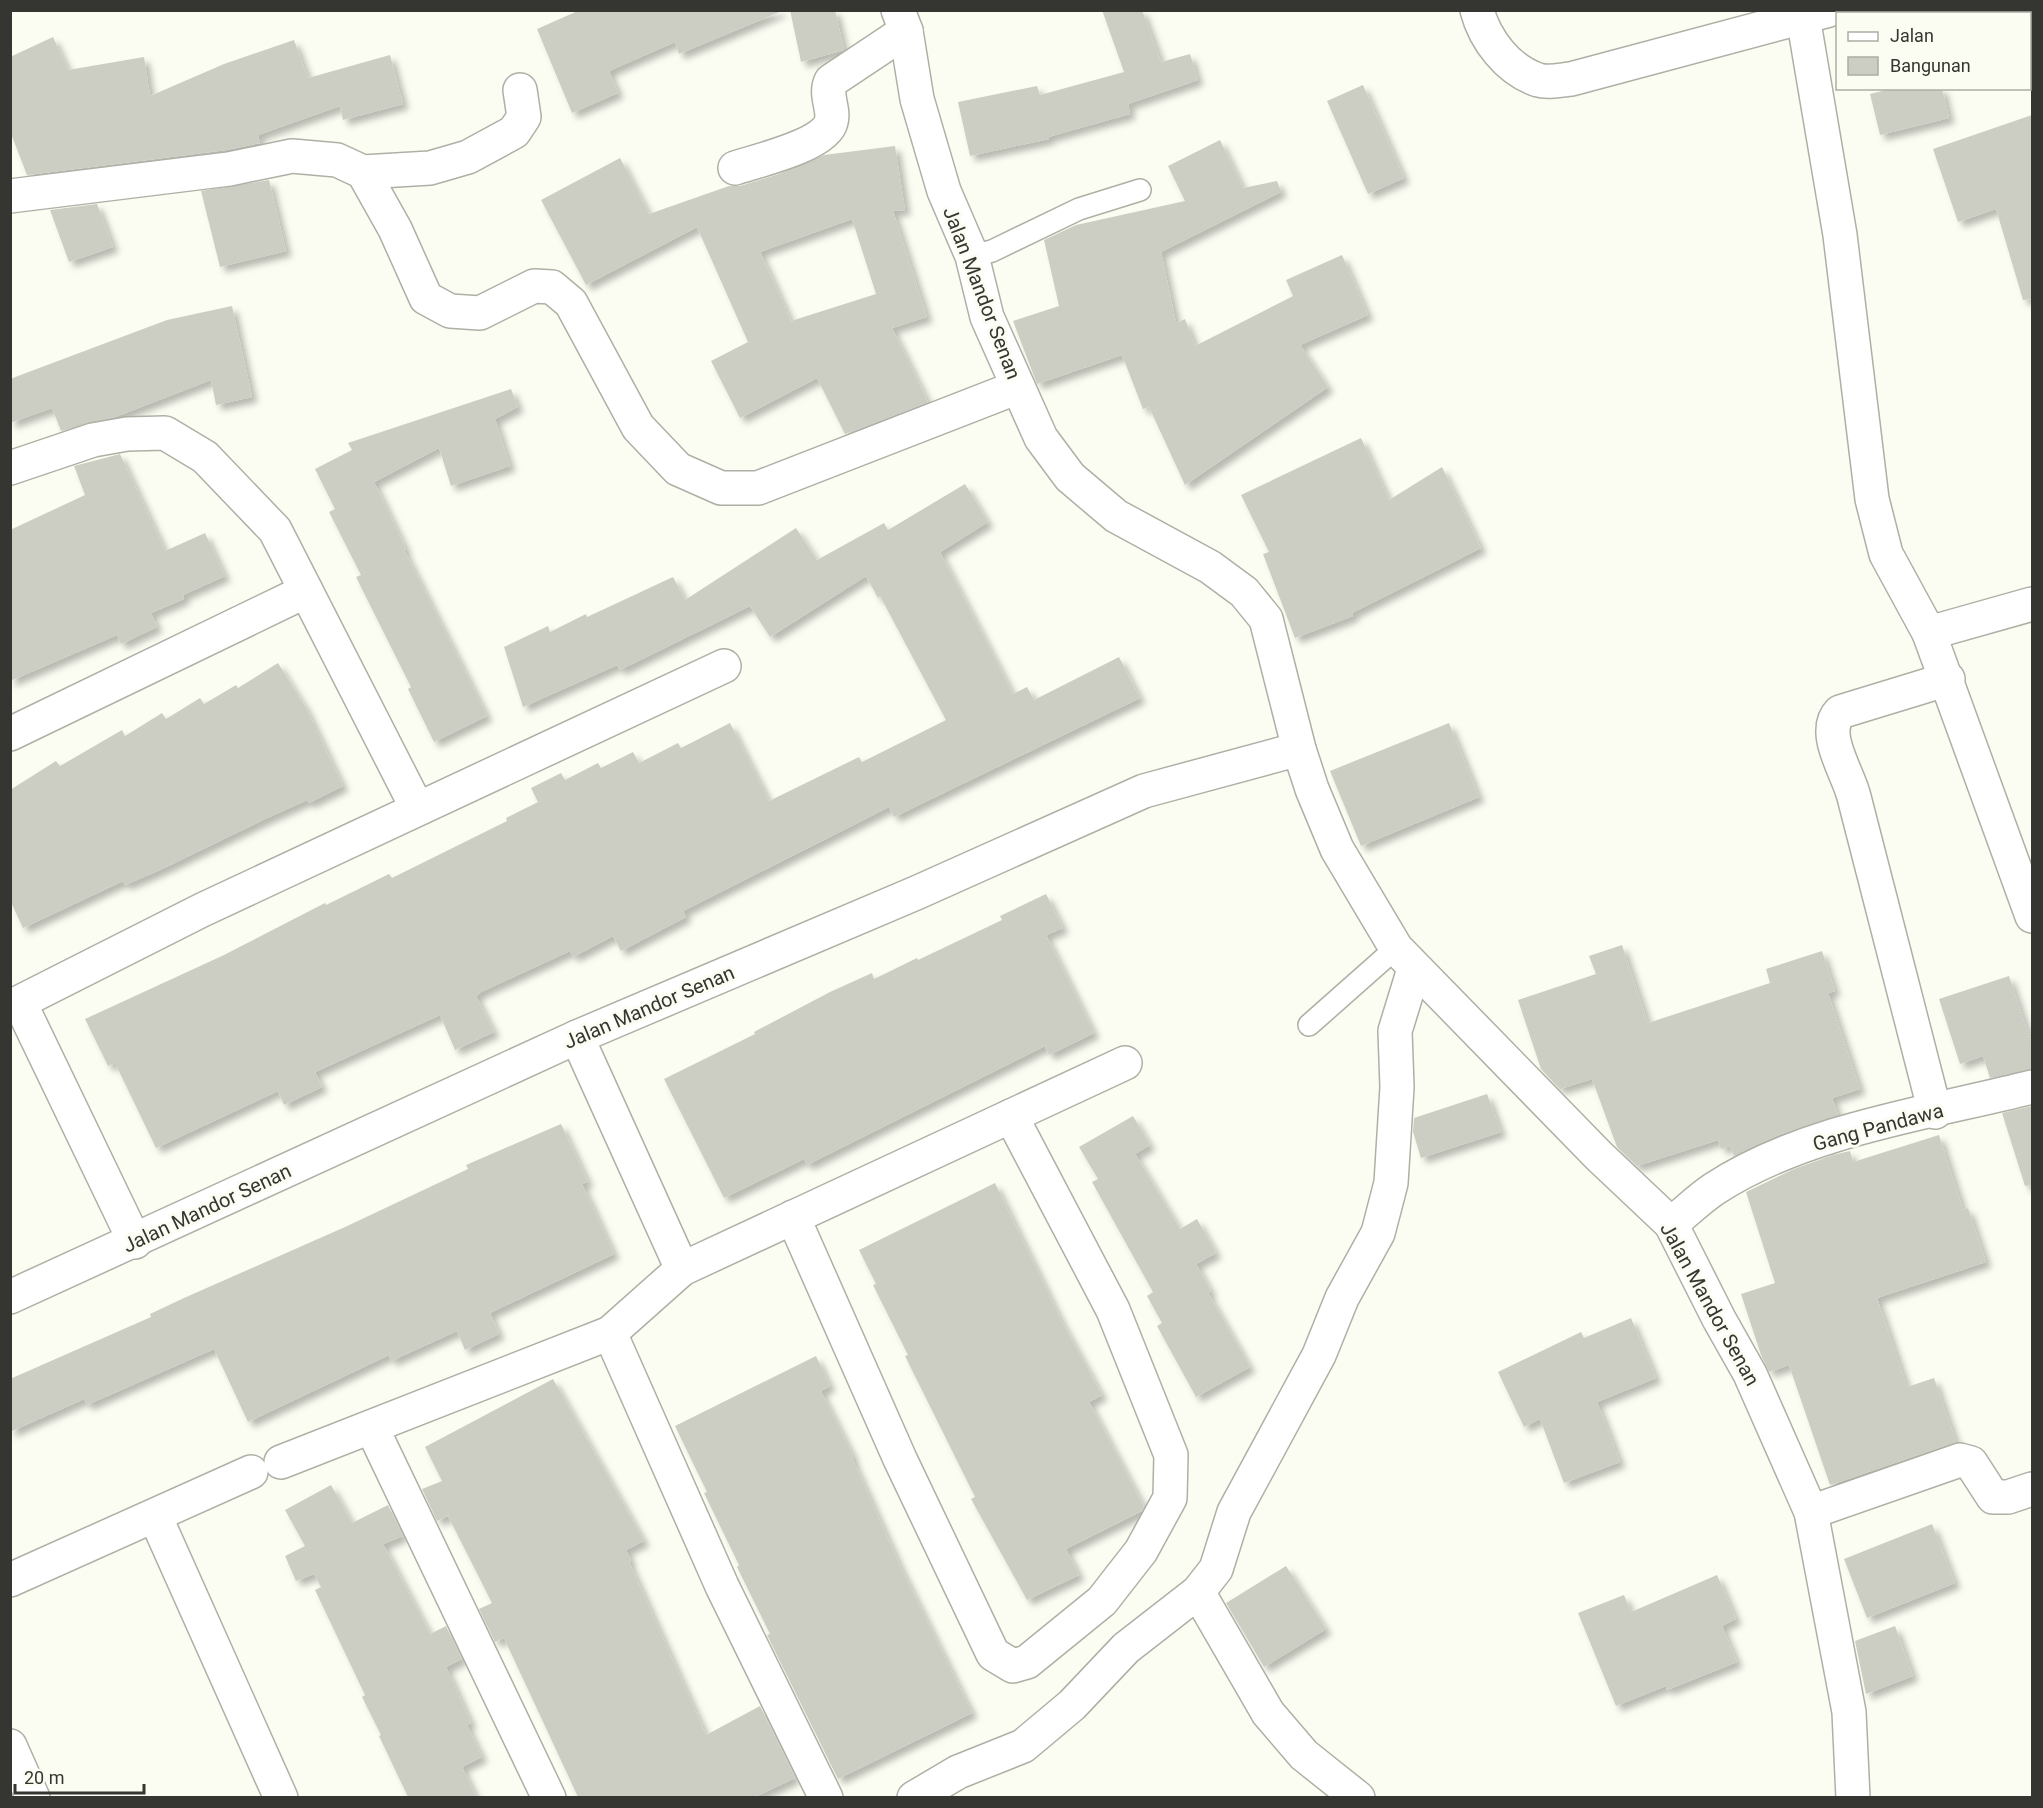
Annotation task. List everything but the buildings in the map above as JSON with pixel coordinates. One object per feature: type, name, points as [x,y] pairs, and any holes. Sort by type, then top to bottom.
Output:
[{"type":"street","points":[[1477,10],[1481,27],[1503,57],[1539,80],[1552,81],[1571,79],[1816,14],[1872,499],[1886,554],[1929,633],[1948,679],[2032,916]]},
{"type":"street","points":[[735,168],[804,145],[827,132],[832,121],[828,87],[831,81],[902,21]]},
{"type":"street","name":"Jalan Mandor Senan","points":[[902,21],[917,99],[940,180],[972,256],[987,317],[1041,438],[1071,477],[1116,516],[1210,567],[1244,592],[1266,619],[1299,749],[1336,849],[1405,959],[1528,1081],[1599,1156],[1671,1224],[1750,1374],[1810,1512],[1849,1712],[1853,1797]]},
{"type":"street","points":[[10,196],[229,169],[292,156],[337,160],[363,172],[430,168],[468,157],[514,132],[524,117],[520,90]]},
{"type":"street","points":[[363,172],[395,228],[426,298],[450,311],[480,313],[534,286],[552,287],[571,303],[638,427],[678,469],[721,488],[758,488],[1018,387]]},
{"type":"street","points":[[10,468],[93,440],[127,435],[165,434],[206,457],[275,530],[417,808]]},
{"type":"street","points":[[10,734],[306,591]]},
{"type":"street","points":[[1929,633],[2032,604]]},
{"type":"street","points":[[135,1242],[15,1005],[202,910],[724,666]]},
{"type":"street","points":[[1935,1112],[1852,790],[1831,731],[1833,720],[1840,712],[1948,679]]},
{"type":"street","name":"Jalan Mandor Senan","points":[[10,1297],[135,1242],[577,1037],[916,893],[1144,791],[1299,749]]},
{"type":"street","points":[[914,1797],[958,1772],[1023,1746],[1072,1705],[1126,1648],[1198,1592],[1216,1569],[1234,1512],[1319,1355],[1342,1298],[1378,1233],[1391,1183],[1397,1087],[1395,1031],[1405,959]]},
{"type":"street","points":[[577,1037],[682,1269]]},
{"type":"street","points":[[10,1580],[266,1467],[372,1428],[610,1333],[682,1269],[1125,1063]]},
{"type":"street","name":"Gang Pandawa","points":[[1671,1224],[1715,1189],[1774,1158],[1831,1136],[2032,1087]]},
{"type":"street","points":[[793,1217],[900,1459],[993,1654],[1013,1666],[1027,1662],[1102,1601],[1141,1551],[1170,1498],[1171,1455],[1113,1310],[1011,1116]]},
{"type":"street","points":[[610,1333],[722,1586],[826,1797]]},
{"type":"street","points":[[372,1428],[549,1797]]},
{"type":"street","points":[[1810,1512],[1960,1460],[1971,1463],[1993,1497],[2008,1497],[2032,1489]]},
{"type":"street","points":[[155,1516],[281,1797]]},
{"type":"street","points":[[1198,1592],[1268,1713],[1304,1755],[1358,1797]]},
{"type":"street","points":[[10,1746],[33,1797]]},
{"type":"lane","points":[[972,256],[992,251],[1080,209],[1140,190]]},
{"type":"lane","points":[[1309,1024],[1405,959]]}]
